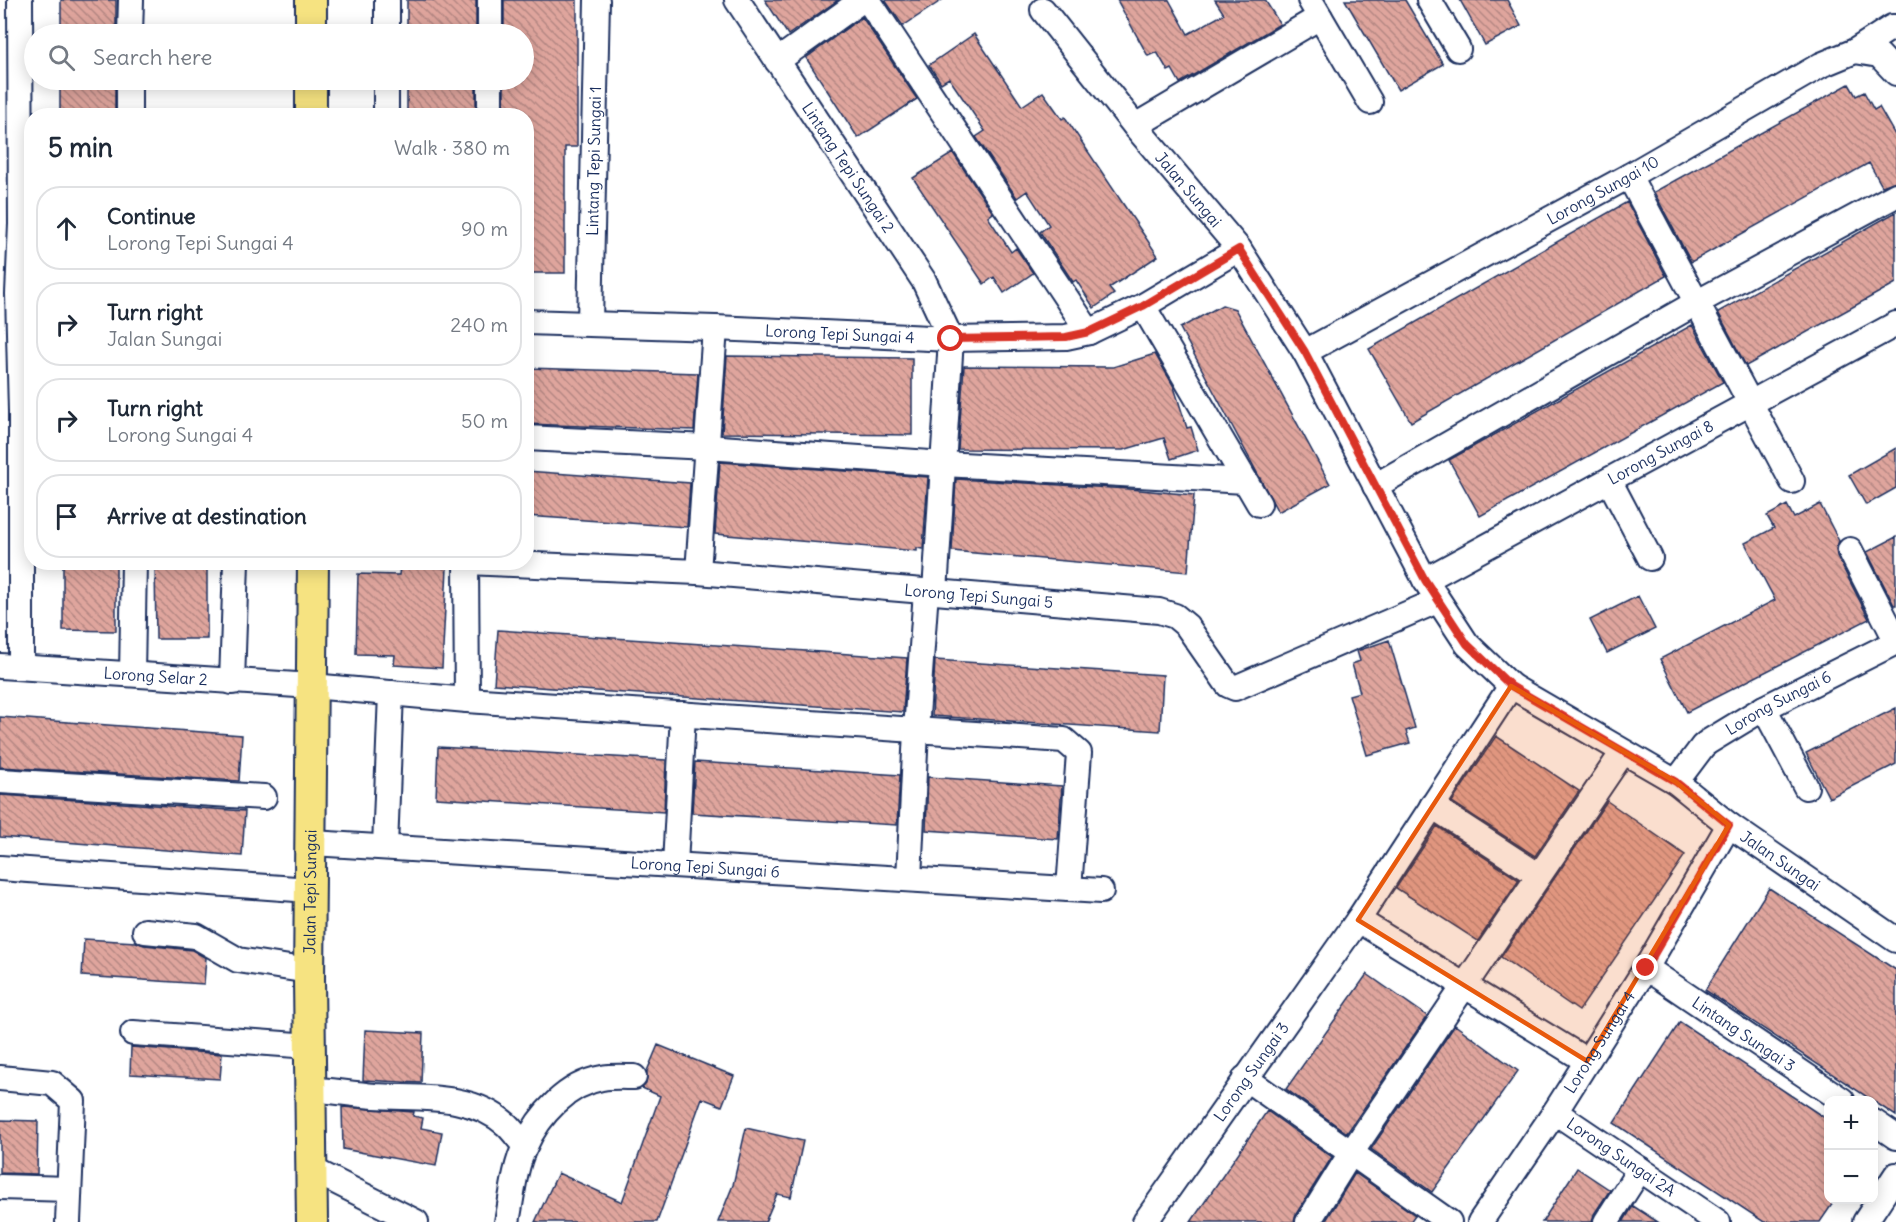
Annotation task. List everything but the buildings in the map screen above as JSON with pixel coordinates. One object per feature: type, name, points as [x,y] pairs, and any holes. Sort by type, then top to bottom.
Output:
[{"type":"main road","points":[[311,0],[311,24]]},
{"type":"main road","points":[[311,90],[311,108]]},
{"type":"main road","name":"Jalan Tepi Sungai","points":[[312,1222],[309,971],[313,570]]},
{"type":"street","points":[[20,0],[10,95],[10,196],[24,220]]},
{"type":"street","points":[[130,24],[131,0]]},
{"type":"street","points":[[387,0],[387,24]]},
{"type":"street","points":[[490,0],[490,24]]},
{"type":"street","name":"Lintang Tepi Sungai 1","points":[[590,323],[597,0]]},
{"type":"street","name":"Lintang Tepi Sungai 2","points":[[737,0],[924,281],[951,339]]},
{"type":"street","points":[[777,61],[862,0]]},
{"type":"street","points":[[868,0],[1089,332]]},
{"type":"street","points":[[1429,0],[1458,49]]},
{"type":"street","points":[[1135,126],[1315,9],[1370,102]]},
{"type":"street","name":"Jalan Sungai","points":[[1043,10],[1135,126],[1239,249],[1305,352],[1425,580],[1467,644],[1511,686],[1676,782],[1729,825],[1896,940]]},
{"type":"street","name":"Lorong Sungai 10","points":[[1305,352],[1629,176],[1821,65],[1855,51],[1892,27],[1896,27]]},
{"type":"street","points":[[1855,51],[1879,55],[1896,73]]},
{"type":"street","points":[[129,90],[129,108]]},
{"type":"street","points":[[386,90],[386,108]]},
{"type":"street","points":[[490,90],[490,108]]},
{"type":"street","points":[[1629,176],[1792,481]]},
{"type":"street","points":[[1375,486],[1696,303],[1896,195]]},
{"type":"street","points":[[24,232],[9,294],[24,399]]},
{"type":"street","name":"Lorong Tepi Sungai 4","points":[[534,322],[951,339],[1066,337],[1089,332],[1143,306],[1239,249]]},
{"type":"street","points":[[1143,306],[1259,504]]},
{"type":"street","name":"Lorong Sungai 8","points":[[1425,580],[1896,324]]},
{"type":"street","points":[[698,572],[715,328]]},
{"type":"street","points":[[909,879],[916,730],[944,465],[951,339]]},
{"type":"street","points":[[10,666],[10,449],[24,418]]},
{"type":"street","points":[[534,438],[707,447],[944,465],[1245,481]]},
{"type":"street","points":[[1609,480],[1650,558]]},
{"type":"street","points":[[1850,550],[1896,641]]},
{"type":"street","name":"Lorong Tepi Sungai 5","points":[[534,565],[698,572],[1159,611],[1175,616],[1186,626],[1228,685],[1235,688],[1437,601]]},
{"type":"street","points":[[132,674],[134,570]]},
{"type":"street","points":[[232,682],[236,570]]},
{"type":"street","points":[[466,570],[466,700]]},
{"type":"street","name":"Lorong Sungai 6","points":[[1676,782],[1703,746],[1764,708],[1896,641]]},
{"type":"street","name":"Lorong Selar 2","points":[[10,666],[312,686],[466,700],[1064,740],[1079,753],[1069,889]]},
{"type":"street","name":"Lorong Sungai 3","points":[[1145,1222],[1358,920],[1511,686]]},
{"type":"street","points":[[385,847],[391,693]]},
{"type":"street","points":[[1764,708],[1806,787]]},
{"type":"street","points":[[675,865],[683,714]]},
{"type":"street","points":[[1308,1222],[1538,875],[1623,752]]},
{"type":"street","points":[[0,781],[264,797]]},
{"type":"street","points":[[1432,806],[1538,875]]},
{"type":"street","name":"Lorong Sungai 4","points":[[1480,1222],[1555,1112],[1646,968],[1729,825]]},
{"type":"street","name":"Lorong Tepi Sungai 6","points":[[312,843],[1101,891]]},
{"type":"street","points":[[0,868],[310,890]]},
{"type":"street","points":[[1358,920],[1587,1061]]},
{"type":"street","points":[[146,931],[196,936],[238,960],[309,971]]},
{"type":"street","name":"Lintang Sungai 3","points":[[1646,968],[1835,1096]]},
{"type":"street","points":[[133,1032],[310,1046]]},
{"type":"street","points":[[507,1222],[525,1146],[537,1125],[562,1095],[582,1084],[602,1078],[634,1077]]},
{"type":"street","points":[[0,1078],[52,1083],[73,1101],[68,1222]]},
{"type":"street","points":[[1245,1078],[1449,1222]]},
{"type":"street","points":[[310,1089],[375,1096],[426,1097],[474,1106],[491,1113],[508,1126],[525,1146]]},
{"type":"street","name":"Lorong Sungai 2A","points":[[1555,1112],[1718,1222]]},
{"type":"street","points":[[1878,1125],[1896,1137]]},
{"type":"street","points":[[311,1169],[416,1222]]},
{"type":"street","points":[[1606,1222],[1640,1169]]},
{"type":"street","points":[[1865,1222],[1896,1175]]},
{"type":"street","points":[[0,1187],[69,1189]]},
{"type":"highlighted area","points":[[1511,686],[1676,782],[1729,825],[1587,1061],[1358,920]]},
{"type":"route","points":[[951,339],[1066,337],[1089,332],[1143,306],[1239,249],[1305,352],[1425,580],[1467,644],[1511,686],[1676,782],[1729,825],[1646,968]]}]
